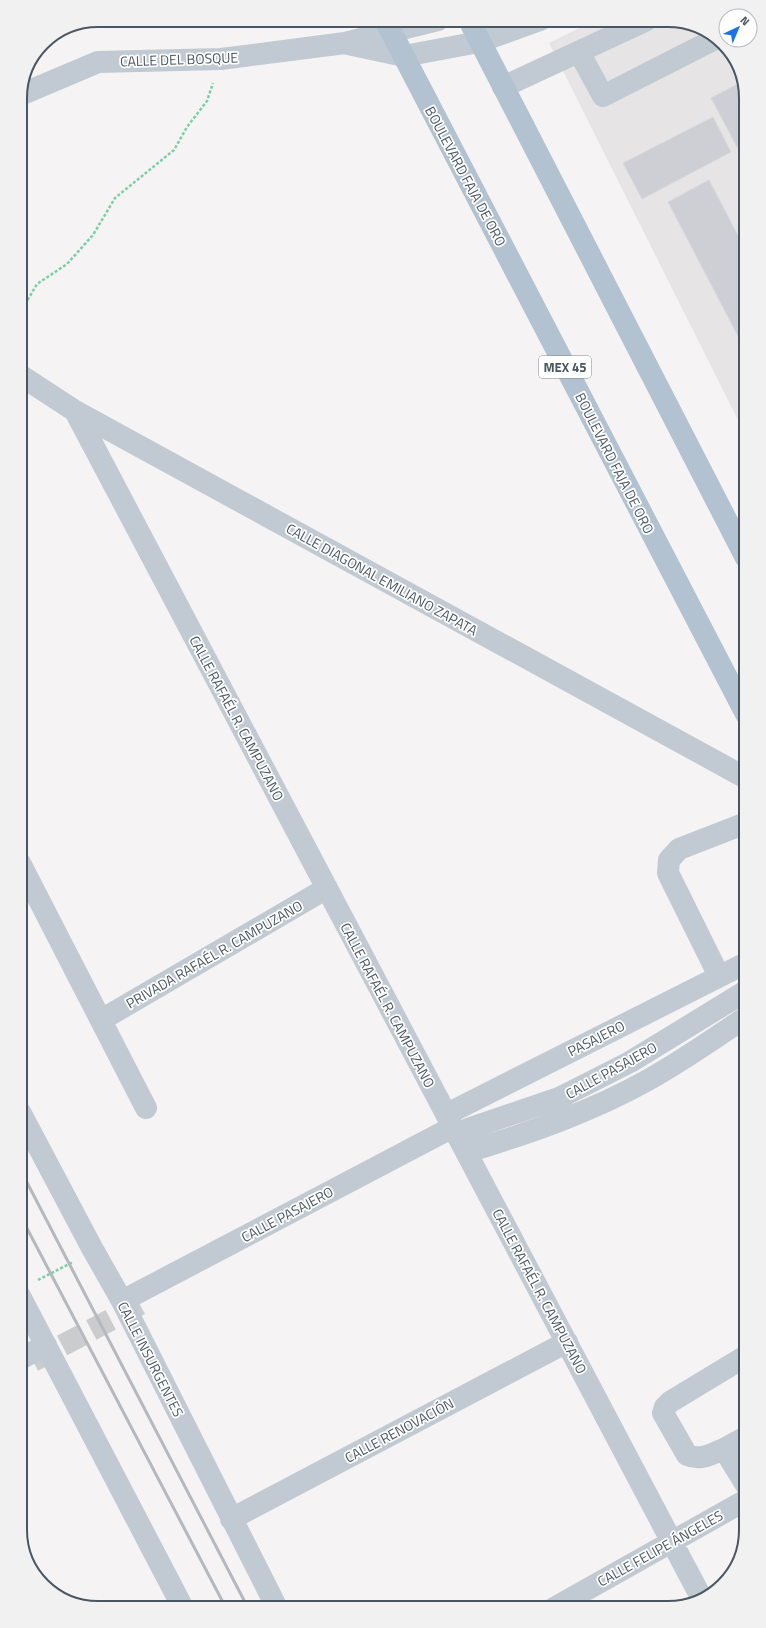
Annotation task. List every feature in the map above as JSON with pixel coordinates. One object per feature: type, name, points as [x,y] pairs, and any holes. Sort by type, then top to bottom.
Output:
[{"type":"main road","name":"BOULEVARD FAJA DE ORO","points":[[389,27],[739,701]]},
{"type":"main road","points":[[472,27],[739,544]]},
{"type":"street","name":"CALLE DEL BOSQUE","points":[[27,92],[98,62],[222,59],[345,43],[383,27]]},
{"type":"street","points":[[404,56],[480,42],[521,27]]},
{"type":"street","points":[[503,87],[632,27]]},
{"type":"street","points":[[579,52],[603,96],[710,41]]},
{"type":"street","name":"CALLE DEL BOSQUE","points":[[345,43],[404,56]]},
{"type":"street","name":"CALLE DIAGONAL EMILIANO ZAPATA","points":[[27,382],[75,411],[739,774]]},
{"type":"street","name":"CALLE RAFAÉL R. CAMPUZANO","points":[[75,411],[327,888],[456,1123],[467,1152],[699,1593]]},
{"type":"street","points":[[719,976],[668,873],[669,860],[679,849],[739,826]]},
{"type":"street","points":[[27,877],[146,1108]]},
{"type":"street","name":"PRIVADA RAFAÉL R. CAMPUZANO","points":[[101,1020],[327,888]]},
{"type":"street","name":"PASAJERO","points":[[456,1123],[719,976],[739,966]]},
{"type":"street","name":"CALLE PASAJERO","points":[[122,1302],[456,1123],[559,1098],[630,1062],[739,995]]},
{"type":"street","points":[[467,1152],[529,1133],[589,1109],[648,1080],[703,1047],[739,1022]]},
{"type":"street","name":"CALLE INSURGENTES","points":[[27,1125],[122,1302],[273,1601]]},
{"type":"street","points":[[27,1293],[46,1345],[178,1601]]},
{"type":"street","name":"CALLE RENOVACIÓN","points":[[231,1519],[567,1342]]},
{"type":"street","points":[[27,1356],[46,1345]]},
{"type":"street","points":[[739,1360],[670,1402],[665,1407],[663,1413],[687,1456],[694,1459],[701,1458],[739,1440]]},
{"type":"street","points":[[724,1448],[739,1473]]},
{"type":"street","name":"CALLE FELIPE ÁNGELES","points":[[567,1601],[739,1504]]},
{"type":"path","points":[[27,301],[37,284],[67,264],[93,234],[115,198],[174,150],[187,127],[207,101],[222,59]]},
{"type":"path","points":[[27,1289],[76,1260]]},
{"type":"shaded area","points":[[581,27],[682,28],[699,34],[715,45],[727,59],[734,71],[738,84],[739,98],[739,422],[549,43]]},
{"type":"building","points":[[738,84],[739,151],[711,98]]},
{"type":"building","points":[[713,117],[731,152],[642,199],[623,163]]},
{"type":"building","points":[[709,180],[739,238],[739,338],[668,202]]},
{"type":"tunnel","points":[[33,1361],[144,1302]]},
{"type":"railway","points":[[27,1182],[244,1601]]},
{"type":"railway","points":[[27,1228],[222,1601]]}]
